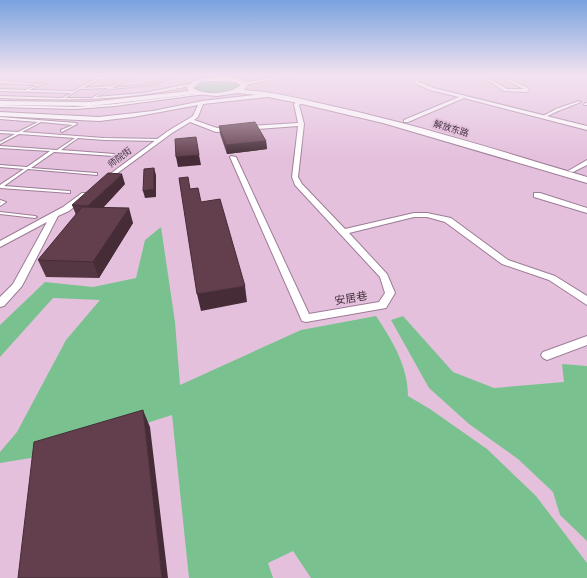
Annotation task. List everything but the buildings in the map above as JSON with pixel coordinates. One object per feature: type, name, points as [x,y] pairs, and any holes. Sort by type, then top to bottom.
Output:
[{"type":"main road","points":[[44,103],[100,103]]},
{"type":"main road","name":"解放东路","points":[[311,103],[400,124],[587,180]]},
{"type":"main road","name":"解放东路","points":[[329,103],[355,108],[406,122],[587,176]]},
{"type":"street","points":[[0,114],[93,119],[114,118],[197,103]]},
{"type":"street","name":"师院街","points":[[97,186],[159,140],[195,117],[202,103]]},
{"type":"street","points":[[189,120],[216,130],[301,124],[296,104],[298,103]]},
{"type":"street","points":[[406,122],[449,103]]},
{"type":"street","points":[[487,103],[587,128]]},
{"type":"street","points":[[10,115],[25,107]]},
{"type":"street","name":"安居巷","points":[[233,157],[306,318],[382,305],[390,293],[384,276],[298,185],[295,177],[301,124]]},
{"type":"street","points":[[571,171],[587,162]]},
{"type":"street","points":[[0,244],[66,209],[91,190]]},
{"type":"street","points":[[537,195],[587,211]]},
{"type":"street","points":[[0,303],[17,286],[55,215]]},
{"type":"street","points":[[343,232],[414,215],[427,215],[448,220],[505,262],[552,278],[587,302]]},
{"type":"street","points":[[547,355],[587,340]]},
{"type":"lane","points":[[0,106],[81,108],[121,103]]},
{"type":"lane","points":[[542,117],[577,103]]},
{"type":"lane","points":[[0,143],[49,117]]},
{"type":"lane","points":[[0,118],[76,124],[62,132]]},
{"type":"lane","points":[[0,132],[20,132],[104,139],[159,140]]},
{"type":"lane","points":[[58,151],[78,137]]},
{"type":"lane","points":[[0,147],[114,155]]},
{"type":"lane","points":[[53,151],[0,187],[69,192]]},
{"type":"lane","points":[[0,166],[96,174]]},
{"type":"lane","points":[[0,201],[4,202],[0,204]]},
{"type":"lane","points":[[0,213],[35,217]]},
{"type":"green space","points":[[161,227],[175,322],[180,385],[301,330],[376,316],[388,334],[402,364],[408,396],[430,409],[487,449],[536,496],[587,563],[587,578],[311,578],[293,551],[268,563],[273,578],[189,578],[172,415],[43,456],[0,463],[0,452],[17,432],[66,340],[100,300],[53,298],[0,357],[0,325],[45,282],[93,287],[136,278],[145,240]]},
{"type":"green space","points":[[403,316],[453,372],[494,388],[564,382],[562,364],[587,366],[587,541],[560,515],[553,492],[518,459],[469,424],[429,388],[391,320]]}]
